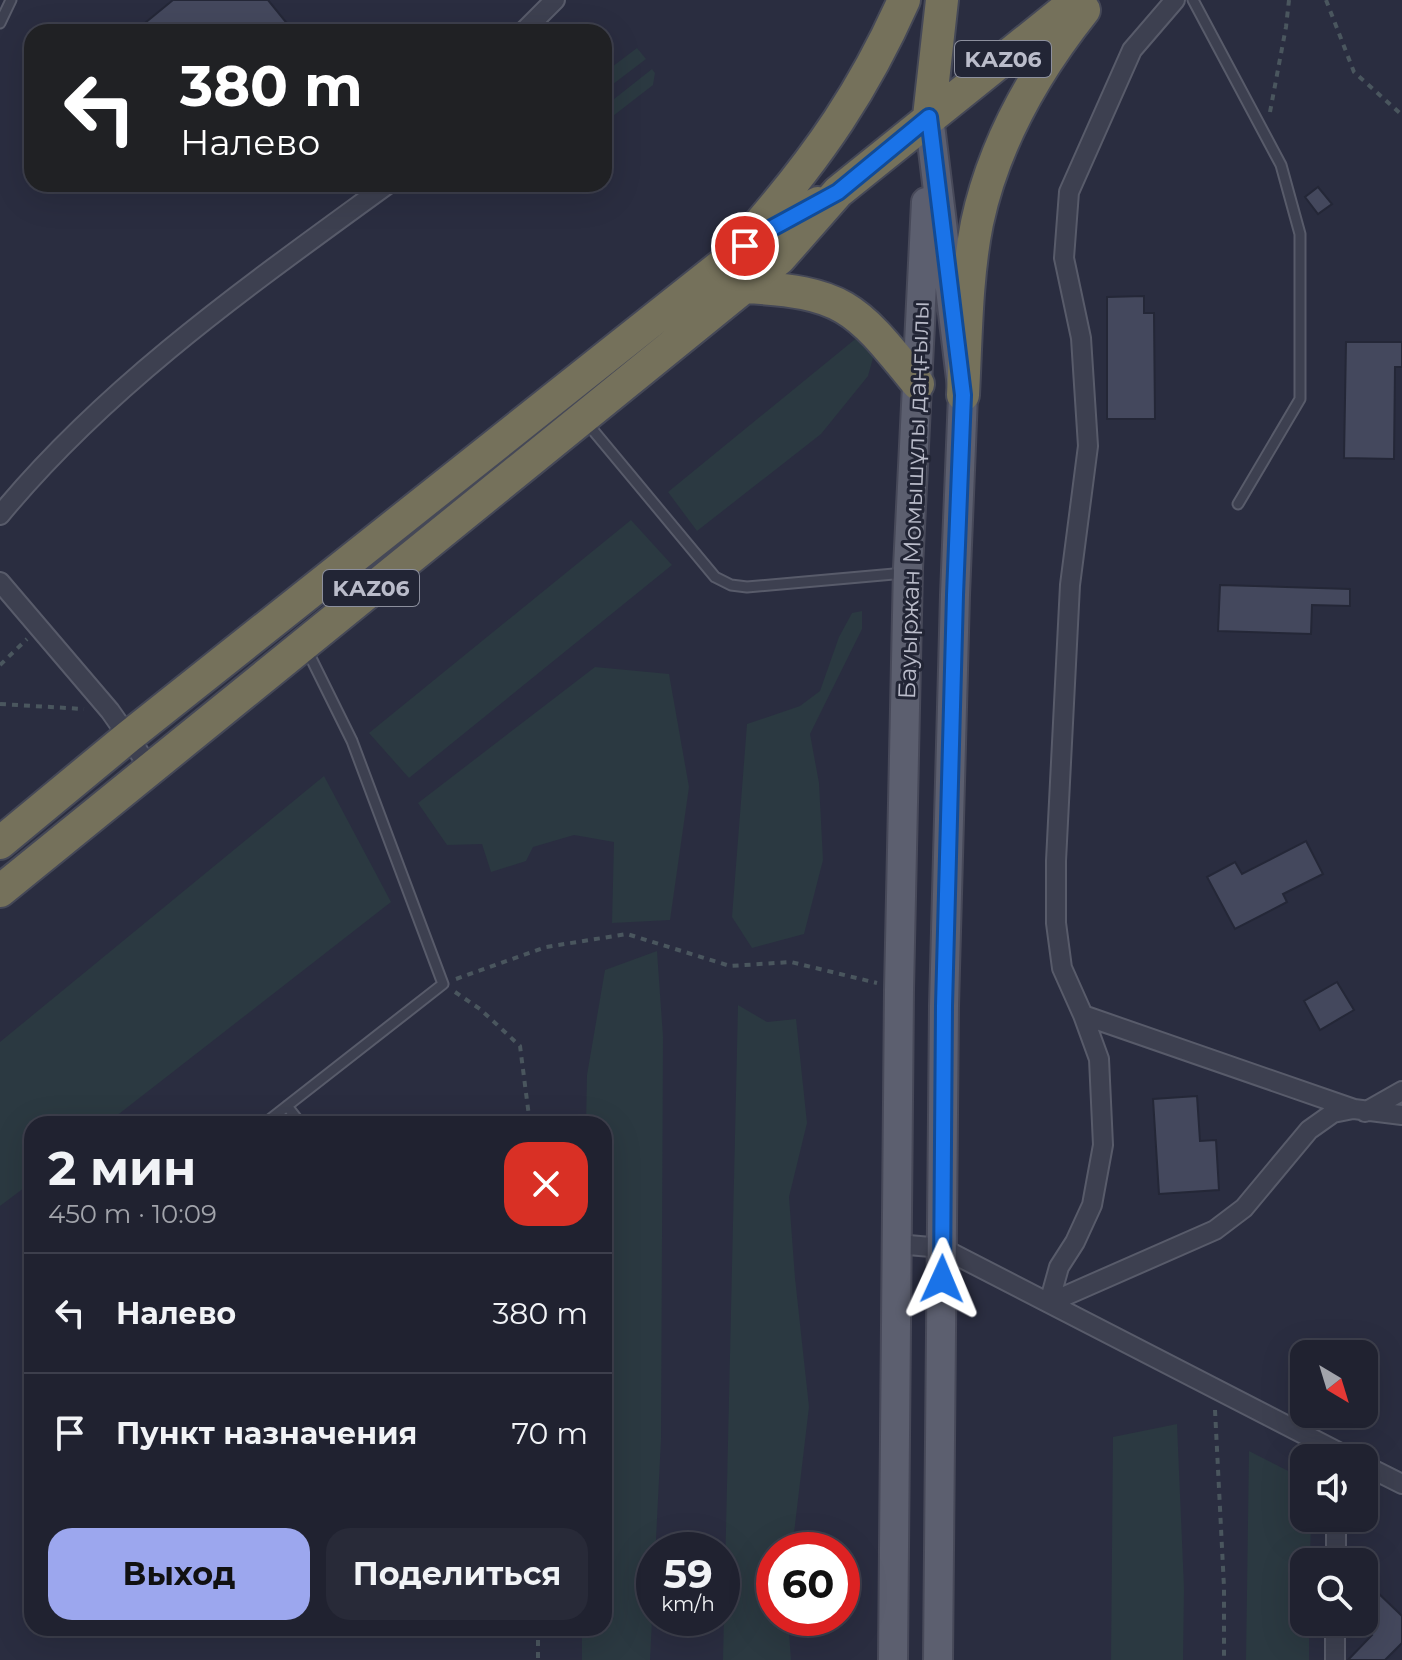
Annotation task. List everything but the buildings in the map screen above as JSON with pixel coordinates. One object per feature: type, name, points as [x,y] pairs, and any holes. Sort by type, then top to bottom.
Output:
[{"type":"highway","points":[[729,259],[823,146],[862,86],[904,0]]},
{"type":"highway","points":[[929,117],[942,0]]},
{"type":"highway","name":"KАZ06","points":[[0,891],[780,258],[838,192],[1077,0]]},
{"type":"highway","points":[[963,395],[977,225],[999,148],[1055,47],[1092,0]]},
{"type":"highway","name":"KАZ06","points":[[0,843],[119,724],[761,234],[838,192]]},
{"type":"highway","points":[[744,287],[809,292],[854,312],[871,327],[918,384]]},
{"type":"main road","name":"Бауыржан Момышұлы даңғылы","points":[[893,1660],[899,990],[908,573],[929,117]]},
{"type":"main road","name":"Бауыржан Момышұлы даңғылы","points":[[929,117],[963,395],[944,1006],[938,1660]]},
{"type":"street","points":[[531,24],[555,0]]},
{"type":"street","points":[[1049,1303],[1059,1267],[1092,1205],[1103,1145],[1099,1059],[1062,968],[1056,923],[1056,861],[1070,585],[1088,446],[1081,338],[1064,258],[1069,192],[1132,50],[1175,0]]},
{"type":"street","points":[[0,515],[62,445],[130,384],[256,280],[377,192]]},
{"type":"street","points":[[0,582],[119,724],[150,768]]},
{"type":"street","points":[[1083,1015],[1360,1110],[1402,1115]]},
{"type":"street","points":[[1049,1303],[1215,1230],[1244,1208],[1309,1130],[1333,1113],[1360,1110],[1402,1091]]},
{"type":"street","points":[[897,1244],[942,1248],[1319,1444]]},
{"type":"street","points":[[1378,1472],[1402,1484]]},
{"type":"street","points":[[1335,1636],[1335,1660]]},
{"type":"lane","points":[[0,23],[11,0]]},
{"type":"lane","points":[[1193,0],[1281,165],[1300,234],[1300,399],[1238,504]]},
{"type":"lane","points":[[582,417],[715,577],[731,585],[747,587],[908,573]]},
{"type":"lane","points":[[274,1116],[443,984],[352,741],[303,644]]},
{"type":"lane","points":[[287,1106],[295,1116]]},
{"type":"path","points":[[1266,135],[1289,0]]},
{"type":"path","points":[[1326,0],[1354,72],[1402,115]]},
{"type":"path","points":[[0,665],[39,628]]},
{"type":"path","points":[[0,704],[119,724]]},
{"type":"path","points":[[443,984],[546,947],[627,934],[730,966],[791,962],[859,977],[899,990]]},
{"type":"path","points":[[443,984],[480,1009],[520,1046],[529,1116]]},
{"type":"path","points":[[1214,1388],[1224,1587],[1224,1660]]},
{"type":"path","points":[[538,1636],[538,1660]]},
{"type":"shaded area","points":[[637,48],[646,59],[612,85],[612,67]]},
{"type":"shaded area","points":[[652,69],[655,73],[653,85],[612,117],[612,101]]},
{"type":"shaded area","points":[[859,336],[878,340],[868,376],[821,434],[697,531],[668,492]]},
{"type":"shaded area","points":[[631,520],[672,565],[409,778],[369,733]]},
{"type":"shaded area","points":[[862,611],[862,629],[810,734],[819,783],[823,860],[804,934],[752,948],[732,917],[747,724],[800,706],[820,691],[839,637],[852,613]]},
{"type":"shaded area","points":[[595,667],[669,674],[689,787],[670,920],[612,923],[614,842],[574,835],[533,847],[526,861],[491,872],[482,844],[447,845],[418,803]]},
{"type":"shaded area","points":[[324,776],[391,902],[116,1116],[24,1116],[24,1188],[0,1206],[0,1042]]},
{"type":"shaded area","points":[[657,951],[663,1037],[661,1439],[656,1532],[636,1532],[636,1636],[651,1636],[650,1660],[582,1660],[582,1636],[612,1636],[612,1116],[586,1116],[587,1075],[605,970]]},
{"type":"shaded area","points":[[738,1005],[767,1022],[796,1019],[807,1123],[789,1197],[809,1407],[794,1532],[756,1532],[756,1636],[789,1636],[791,1660],[723,1660],[724,1636],[740,1636],[740,1532],[726,1532]]},
{"type":"shaded area","points":[[1177,1424],[1184,1588],[1183,1660],[1111,1660],[1113,1437]]},
{"type":"shaded area","points":[[1249,1451],[1290,1472],[1290,1532],[1311,1532],[1310,1548],[1290,1548],[1290,1636],[1309,1636],[1309,1660],[1246,1660]]},
{"type":"route","points":[[745,246],[838,192],[929,117],[963,395],[944,1006],[942,1279]]}]
